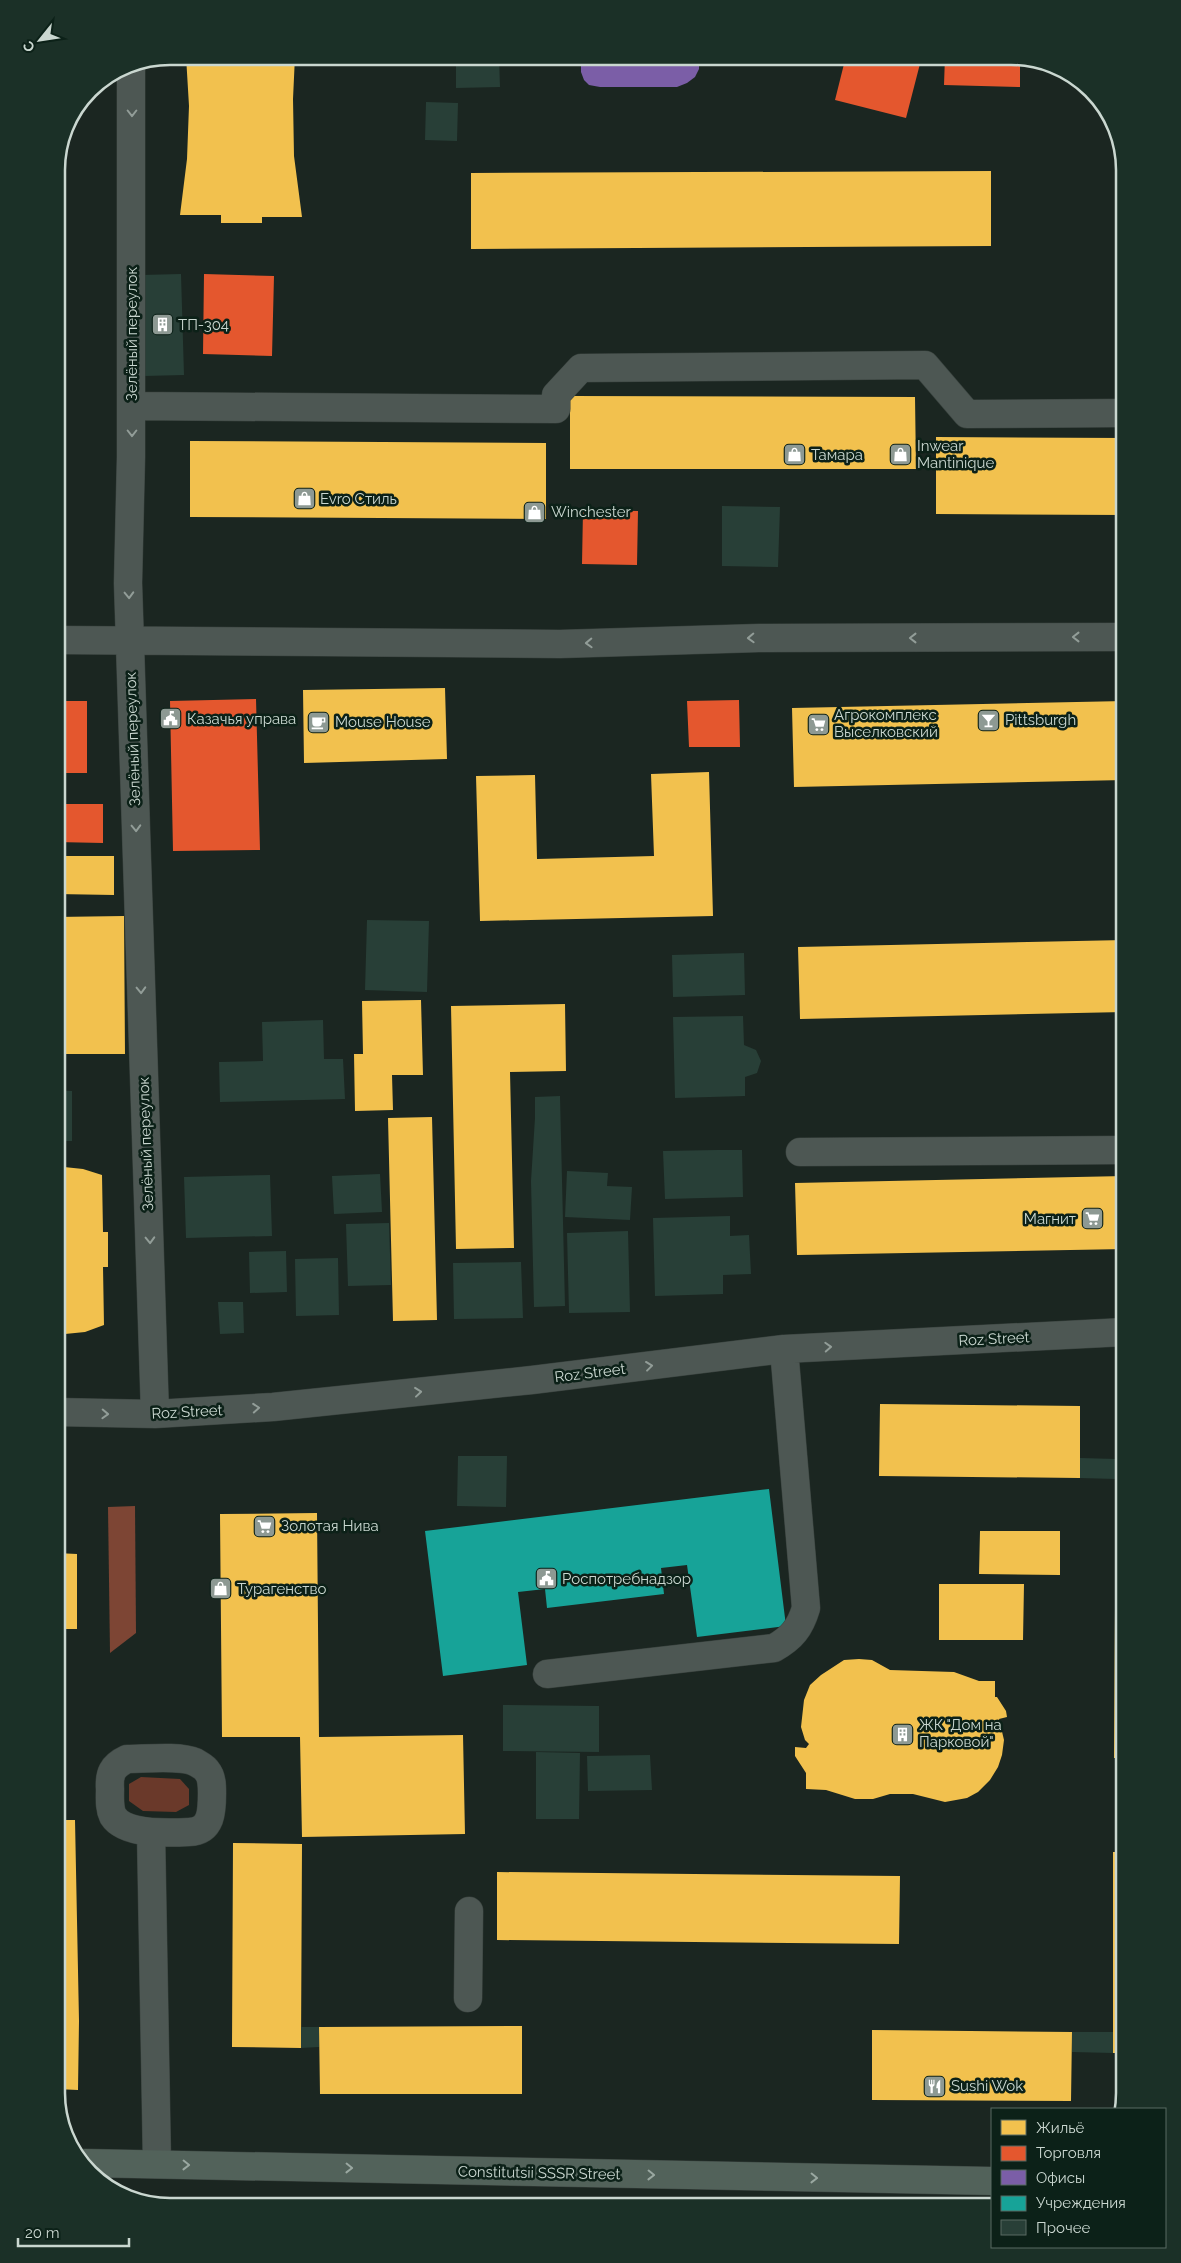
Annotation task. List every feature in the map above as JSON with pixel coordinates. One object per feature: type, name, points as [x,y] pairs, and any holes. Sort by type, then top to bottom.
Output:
[{"type":"main road","name":"Constitutsii SSSR Street","points":[[92,2163],[991,2181]]},
{"type":"street","name":"Зелёный переулок","points":[[132,73],[132,406],[128,583],[155,1414]]},
{"type":"street","points":[[132,406],[556,409],[556,395],[581,368],[925,365],[967,414],[1116,413]]},
{"type":"street","points":[[65,640],[560,644],[759,638],[1116,637]]},
{"type":"street","points":[[800,1152],[1116,1150]]},
{"type":"street","name":"Roz Street","points":[[65,1412],[155,1414],[273,1407],[532,1380],[784,1349],[1116,1332]]},
{"type":"street","points":[[547,1674],[774,1648],[790,1638],[802,1624],[806,1608],[784,1349]]},
{"type":"street","points":[[151,1832],[157,2164]]},
{"type":"street","points":[[468,1998],[469,1911]]},
{"type":"shaded area","points":[[135,1506],[136,1633],[110,1653],[108,1507]]},
{"type":"shaded area","points":[[141,1777],[180,1779],[189,1789],[189,1805],[176,1812],[143,1811],[129,1801],[129,1784]]},
{"type":"building: Жильё","points":[[187,65],[295,65],[294,156],[302,217],[262,217],[262,223],[221,223],[221,215],[180,215],[187,159],[189,106]]},
{"type":"building: Жильё","points":[[991,171],[991,246],[471,249],[471,173]]},
{"type":"building: Жильё","points":[[570,396],[915,397],[916,469],[570,469]]},
{"type":"building: Жильё","points":[[936,437],[1116,438],[1116,515],[936,514]]},
{"type":"building: Жильё","points":[[190,441],[546,443],[546,519],[190,517]]},
{"type":"building: Жильё","points":[[445,688],[447,759],[304,763],[303,690]]},
{"type":"building: Жильё","points":[[1116,701],[1116,780],[794,787],[792,708]]},
{"type":"building: Жильё","points":[[709,772],[713,916],[480,921],[476,776],[535,775],[537,859],[654,856],[651,774]]},
{"type":"building: Жильё","points":[[65,856],[114,856],[114,895],[65,894]]},
{"type":"building: Жильё","points":[[124,916],[125,1054],[65,1054],[65,917]]},
{"type":"building: Жильё","points":[[1116,940],[1116,1012],[800,1019],[798,947]]},
{"type":"building: Жильё","points":[[421,1000],[423,1075],[392,1075],[393,1110],[355,1111],[354,1054],[363,1054],[362,1001]]},
{"type":"building: Жильё","points":[[565,1004],[566,1071],[510,1072],[514,1248],[456,1249],[451,1006]]},
{"type":"building: Жильё","points":[[432,1117],[437,1320],[393,1321],[388,1118]]},
{"type":"building: Жильё","points":[[65,1167],[83,1169],[102,1175],[103,1232],[108,1232],[108,1267],[103,1267],[104,1325],[85,1332],[65,1334]]},
{"type":"building: Жильё","points":[[1116,1176],[1116,1249],[797,1255],[795,1183]]},
{"type":"building: Жильё","points":[[880,1404],[1080,1406],[1080,1478],[879,1476]]},
{"type":"building: Жильё","points":[[1116,1459],[1116,1758],[1114,1758]]},
{"type":"building: Жильё","points":[[317,1513],[319,1737],[463,1735],[465,1834],[302,1837],[300,1737],[222,1737],[220,1514]]},
{"type":"building: Жильё","points":[[980,1531],[1060,1531],[1060,1575],[979,1574]]},
{"type":"building: Жильё","points":[[65,1553],[77,1554],[77,1629],[65,1629]]},
{"type":"building: Жильё","points":[[939,1584],[1024,1584],[1023,1640],[939,1640]]},
{"type":"building: Жильё","name":"ЖК \"Дом на Парковой\"","points":[[844,1660],[872,1660],[890,1670],[954,1672],[979,1681],[995,1681],[995,1697],[997,1697],[1006,1711],[1007,1717],[999,1719],[1004,1740],[1002,1755],[998,1767],[990,1780],[978,1792],[967,1798],[945,1802],[913,1794],[890,1794],[873,1799],[855,1799],[826,1790],[806,1789],[806,1773],[795,1756],[795,1747],[806,1748],[809,1744],[805,1740],[801,1727],[804,1700],[810,1685],[821,1675]]},
{"type":"building: Жильё","points":[[65,1820],[75,1820],[79,2021],[78,2090],[65,2089]]},
{"type":"building: Жильё","points":[[233,1843],[302,1844],[301,2048],[232,2047]]},
{"type":"building: Жильё","points":[[1113,1852],[1116,1852],[1116,2053],[1113,2053]]},
{"type":"building: Жильё","points":[[497,1872],[900,1876],[899,1944],[497,1940]]},
{"type":"building: Жильё","points":[[522,2026],[522,2094],[320,2094],[319,2027]]},
{"type":"building: Жильё","points":[[872,2030],[1072,2032],[1071,2101],[872,2100]]},
{"type":"building: Торговля","points":[[844,65],[920,65],[906,118],[835,100]]},
{"type":"building: Торговля","points":[[945,65],[1020,65],[1020,87],[944,85]]},
{"type":"building: Торговля","points":[[204,274],[274,276],[272,356],[203,354]]},
{"type":"building: Торговля","points":[[583,510],[638,511],[637,565],[582,564]]},
{"type":"building: Торговля","points":[[256,699],[260,850],[173,851],[170,701]]},
{"type":"building: Торговля","points":[[739,700],[740,747],[689,747],[687,701]]},
{"type":"building: Торговля","points":[[65,701],[87,701],[87,773],[65,773]]},
{"type":"building: Торговля","points":[[65,804],[103,804],[103,843],[65,842]]},
{"type":"building: Офисы","points":[[581,65],[699,65],[695,77],[677,87],[600,87],[589,85],[584,80]]},
{"type":"building: Учреждения","name":"Роспотребнадзор","points":[[769,1489],[786,1626],[697,1637],[687,1565],[661,1568],[664,1594],[547,1608],[545,1589],[518,1592],[527,1665],[443,1676],[425,1531]]},
{"type":"building: Прочее","points":[[456,65],[499,65],[500,87],[456,88]]},
{"type":"building: Прочее","points":[[426,102],[458,103],[457,141],[425,140]]},
{"type":"building: Прочее","name":"ТП-304","points":[[181,274],[184,375],[144,376],[141,275]]},
{"type":"building: Прочее","points":[[722,506],[780,507],[778,567],[722,566]]},
{"type":"building: Прочее","points":[[367,920],[429,921],[427,992],[365,990]]},
{"type":"building: Прочее","points":[[744,953],[745,995],[673,997],[672,955]]},
{"type":"building: Прочее","points":[[743,1016],[744,1045],[756,1050],[761,1061],[757,1073],[745,1077],[745,1096],[675,1098],[673,1017]]},
{"type":"building: Прочее","points":[[323,1020],[324,1059],[343,1059],[345,1099],[220,1102],[219,1062],[263,1061],[262,1022]]},
{"type":"building: Прочее","points":[[65,1091],[72,1091],[72,1141],[65,1141]]},
{"type":"building: Прочее","points":[[560,1096],[565,1306],[534,1307],[531,1181],[535,1097]]},
{"type":"building: Прочее","points":[[742,1150],[743,1197],[665,1199],[663,1151]]},
{"type":"building: Прочее","points":[[567,1171],[608,1173],[607,1186],[632,1187],[630,1220],[565,1217]]},
{"type":"building: Прочее","points":[[380,1174],[382,1212],[334,1214],[332,1176]]},
{"type":"building: Прочее","points":[[270,1175],[272,1236],[186,1238],[184,1177]]},
{"type":"building: Прочее","points":[[730,1216],[730,1236],[749,1235],[751,1274],[723,1275],[723,1294],[655,1296],[653,1218]]},
{"type":"building: Прочее","points":[[389,1223],[391,1285],[348,1286],[346,1224]]},
{"type":"building: Прочее","points":[[628,1231],[630,1312],[569,1313],[567,1233]]},
{"type":"building: Прочее","points":[[286,1251],[287,1292],[250,1293],[249,1252]]},
{"type":"building: Прочее","points":[[338,1258],[339,1315],[296,1316],[295,1259]]},
{"type":"building: Прочее","points":[[521,1262],[523,1318],[454,1319],[453,1263]]},
{"type":"building: Прочее","points":[[218,1302],[243,1302],[244,1333],[220,1334]]},
{"type":"building: Прочее","points":[[458,1456],[507,1456],[506,1507],[457,1506]]},
{"type":"building: Прочее","points":[[1080,1458],[1116,1459],[1116,1479],[1080,1478]]},
{"type":"building: Прочее","points":[[503,1705],[599,1706],[599,1752],[503,1751]]},
{"type":"building: Прочее","points":[[536,1752],[580,1753],[579,1819],[536,1819]]},
{"type":"building: Прочее","points":[[650,1755],[652,1790],[588,1791],[587,1756]]},
{"type":"building: Прочее","points":[[301,2027],[319,2027],[319,2047],[301,2048]]},
{"type":"building: Прочее","points":[[1072,2032],[1113,2032],[1113,2053],[1072,2052]]},
{"type":"place","name":"ТП-304","points":[[162,325]]},
{"type":"place","name":"Тамара","points":[[795,455]]},
{"type":"place","name":"Inwear Mantinique","points":[[901,455]]},
{"type":"place","name":"Evro Стиль","points":[[304,499]]},
{"type":"place","name":"Winchester","points":[[535,512]]},
{"type":"place","name":"Казачья управа","points":[[171,719]]},
{"type":"place","name":"Pittsburgh","points":[[989,720]]},
{"type":"place","name":"Mouse House","points":[[319,722]]},
{"type":"place","name":"Агрокомплекс Выселковский","points":[[818,724]]},
{"type":"place","name":"Магнит","points":[[1092,1219]]},
{"type":"place","name":"Золотая Нива","points":[[265,1526]]},
{"type":"place","name":"Роспотребнадзор","points":[[546,1579]]},
{"type":"place","name":"Турагенство","points":[[221,1589]]},
{"type":"place","name":"ЖК \"Дом на Парковой\"","points":[[903,1734]]},
{"type":"place","name":"Sushi Wok","points":[[935,2086]]}]
